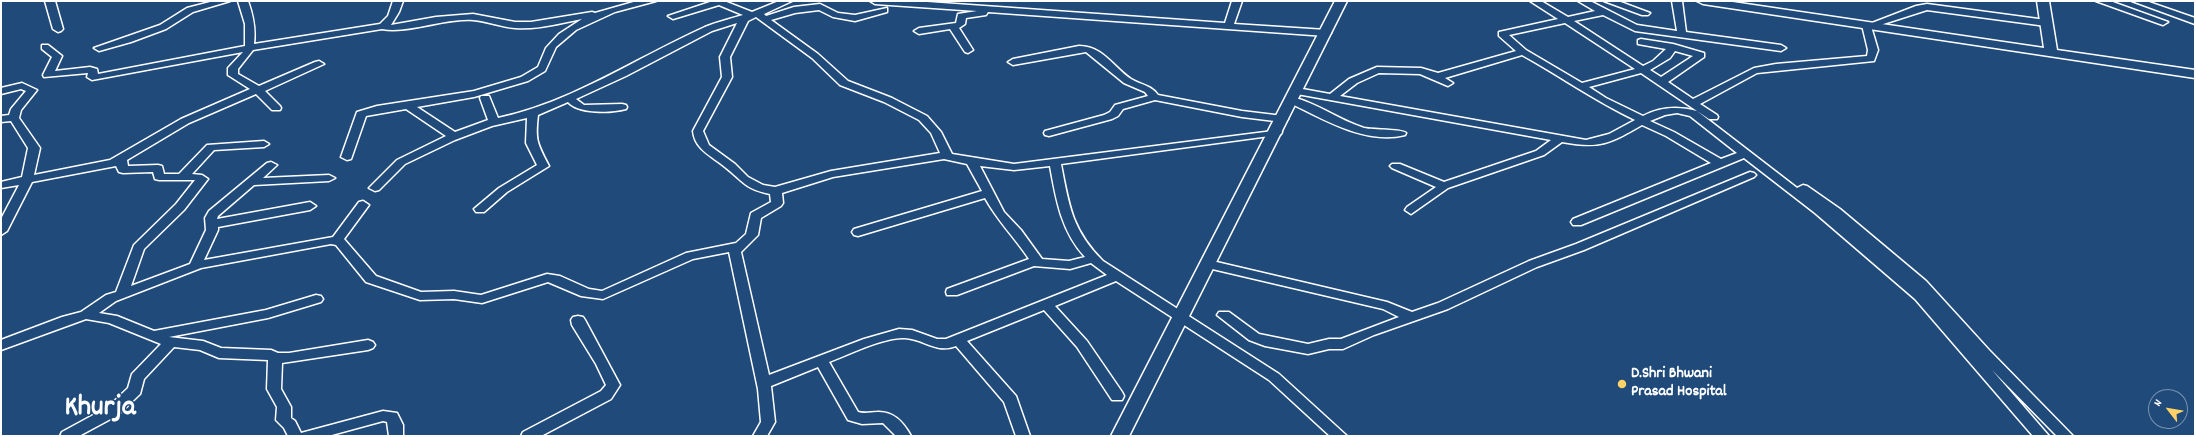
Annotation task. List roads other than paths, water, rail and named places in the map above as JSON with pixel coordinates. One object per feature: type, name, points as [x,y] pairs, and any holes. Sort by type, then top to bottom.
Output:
[{"type":"main road","points":[[1120,436],[1180,316],[1295,96],[1341,1]]},
{"type":"main road","points":[[1703,1],[2195,69]]},
{"type":"main road","points":[[1729,1],[1872,24]]},
{"type":"main road","points":[[2043,1],[2050,50]]},
{"type":"main road","points":[[2050,50],[2195,74]]},
{"type":"street","points":[[50,1],[58,29]]},
{"type":"street","points":[[99,48],[128,40],[163,27],[190,10],[225,1]]},
{"type":"street","points":[[243,1],[249,15],[249,48],[232,71],[237,78],[257,89],[276,108]]},
{"type":"street","points":[[45,47],[57,56],[48,75],[90,70],[92,71],[92,77],[94,78],[154,68],[293,39],[382,26],[390,22],[397,9],[398,1]]},
{"type":"street","points":[[347,157],[361,114],[409,106],[501,87],[527,77],[547,64],[548,50],[568,31],[631,3],[651,1]]},
{"type":"street","points":[[787,1],[744,19],[725,57],[727,77],[698,131],[698,138],[705,148],[730,165],[750,184],[767,190],[776,191],[831,174],[946,156],[1004,166],[1055,162],[1280,125]]},
{"type":"street","points":[[875,1],[1229,24],[1326,33]]},
{"type":"street","points":[[1229,24],[1238,1]]},
{"type":"street","points":[[1535,1],[1661,82],[1842,217],[1921,284],[1981,350],[2066,436]]},
{"type":"street","points":[[1583,1],[1630,27],[1781,48]]},
{"type":"street","points":[[1609,1],[1645,13]]},
{"type":"street","points":[[1677,1],[1682,34]]},
{"type":"street","points":[[2101,1],[2163,22]]},
{"type":"street","points":[[2136,1],[2154,2],[2195,15]]},
{"type":"street","points":[[673,16],[719,2],[754,16],[814,56],[844,83],[888,100],[923,118],[936,132],[946,156]]},
{"type":"street","points":[[2154,2],[2195,21]]},
{"type":"street","points":[[375,188],[401,162],[454,136],[494,122],[533,113],[570,98],[622,74],[709,29],[754,16],[820,7],[836,15],[855,18],[884,10]]},
{"type":"street","points":[[1295,96],[1332,97],[1559,139],[1586,143],[1598,142],[1659,112],[1694,108],[1754,71],[1776,67],[1871,59],[1873,50],[1872,24],[1919,8],[1927,7],[2046,23]]},
{"type":"street","points":[[919,31],[961,24],[961,16],[982,14],[984,8]]},
{"type":"street","points":[[1604,12],[1502,34],[1523,52],[1531,54],[1602,100],[1670,134],[1721,164]]},
{"type":"street","points":[[382,26],[391,28],[436,20],[473,17],[515,25],[531,25],[604,14]]},
{"type":"street","points":[[953,26],[957,35],[968,50]]},
{"type":"street","points":[[1641,42],[1673,47],[1697,53],[1701,57],[1661,82]]},
{"type":"street","points":[[1582,86],[1641,70],[1668,53],[1673,47]]},
{"type":"street","points":[[1013,62],[1079,49],[1088,49],[1128,81],[1149,90],[1155,97]]},
{"type":"street","points":[[1437,77],[1493,59],[1523,52]]},
{"type":"street","points":[[1,185],[121,160],[185,121],[257,89],[319,64]]},
{"type":"street","points":[[1332,97],[1353,81],[1378,70],[1409,70],[1429,73],[1448,83]]},
{"type":"street","points":[[1,90],[22,86],[32,90],[16,109],[14,118],[34,148],[27,180],[1,231]]},
{"type":"street","points":[[1295,96],[1368,131],[1387,136],[1401,133]]},
{"type":"street","points":[[1049,133],[1108,117],[1114,114],[1119,107],[1155,97],[1242,114],[1280,125]]},
{"type":"street","points":[[485,98],[494,122]]},
{"type":"street","points":[[570,98],[582,108],[622,107]]},
{"type":"street","points":[[409,106],[430,119],[439,128],[454,136]]},
{"type":"street","points":[[1694,108],[1698,116],[1885,264],[1920,296],[2042,436]]},
{"type":"street","points":[[480,209],[503,190],[543,166],[531,143],[530,134],[533,113]]},
{"type":"street","points":[[1,119],[14,118]]},
{"type":"street","points":[[1411,210],[1444,186],[1474,175],[1485,174],[1536,154],[1559,139]]},
{"type":"street","points":[[182,177],[211,148],[264,144]]},
{"type":"street","points":[[1577,222],[1746,154]]},
{"type":"street","points":[[121,160],[123,170],[158,168],[159,177],[198,177],[202,179],[180,207],[138,248],[121,294]]},
{"type":"street","points":[[971,160],[999,214],[1017,233],[1036,261],[1045,265],[1067,265],[1093,258]]},
{"type":"street","points":[[1055,162],[1067,219],[1074,237],[1093,258],[1118,276],[1274,377],[1303,401],[1340,436]]},
{"type":"street","points":[[195,266],[212,230],[211,218],[213,214],[271,165]]},
{"type":"street","points":[[1396,166],[1444,186]]},
{"type":"street","points":[[1224,315],[1254,338],[1308,349],[1329,344],[1343,344],[1370,332],[1444,306],[1533,264],[1580,247],[1750,175]]},
{"type":"street","points":[[250,182],[329,178]]},
{"type":"street","points":[[337,240],[366,275],[374,281],[420,296],[454,295],[482,299],[491,298],[547,278],[555,279],[586,293],[603,295],[690,256],[737,248],[752,235],[755,216],[777,203],[776,191]]},
{"type":"street","points":[[858,232],[913,217],[988,193]]},
{"type":"street","points":[[1,345],[66,320],[86,315],[105,301],[195,266],[254,253],[337,240],[363,205]]},
{"type":"street","points":[[212,224],[310,206]]},
{"type":"street","points":[[737,248],[735,258],[764,383],[768,422],[760,436]]},
{"type":"street","points":[[952,292],[1036,261]]},
{"type":"street","points":[[1208,264],[1387,306],[1412,318]]},
{"type":"street","points":[[764,383],[883,337],[899,334],[915,334],[932,343],[942,345],[1118,276]]},
{"type":"street","points":[[155,335],[268,314],[316,299]]},
{"type":"street","points":[[1047,305],[1082,344],[1117,396]]},
{"type":"street","points":[[86,315],[112,319],[171,342],[203,346],[227,355],[266,355],[275,358],[289,358],[368,346]]},
{"type":"street","points":[[528,436],[606,395],[612,388],[613,385],[603,364],[587,340],[578,320]]},
{"type":"street","points":[[958,340],[1011,400],[1022,436]]},
{"type":"street","points":[[67,436],[113,412],[135,390],[137,377],[171,342]]},
{"type":"street","points":[[275,358],[274,389],[284,407],[283,420],[290,425],[295,436]]},
{"type":"street","points":[[821,360],[853,416],[861,420],[886,418],[892,422],[904,436]]},
{"type":"street","points":[[308,436],[383,416],[392,417],[396,424],[396,436]]},
{"type":"place","name":"D.Shri Bhwani Prasad Hospital","points":[[1622,384]]},
{"type":"district","name":"Khurja","points":[[100,410]]}]
